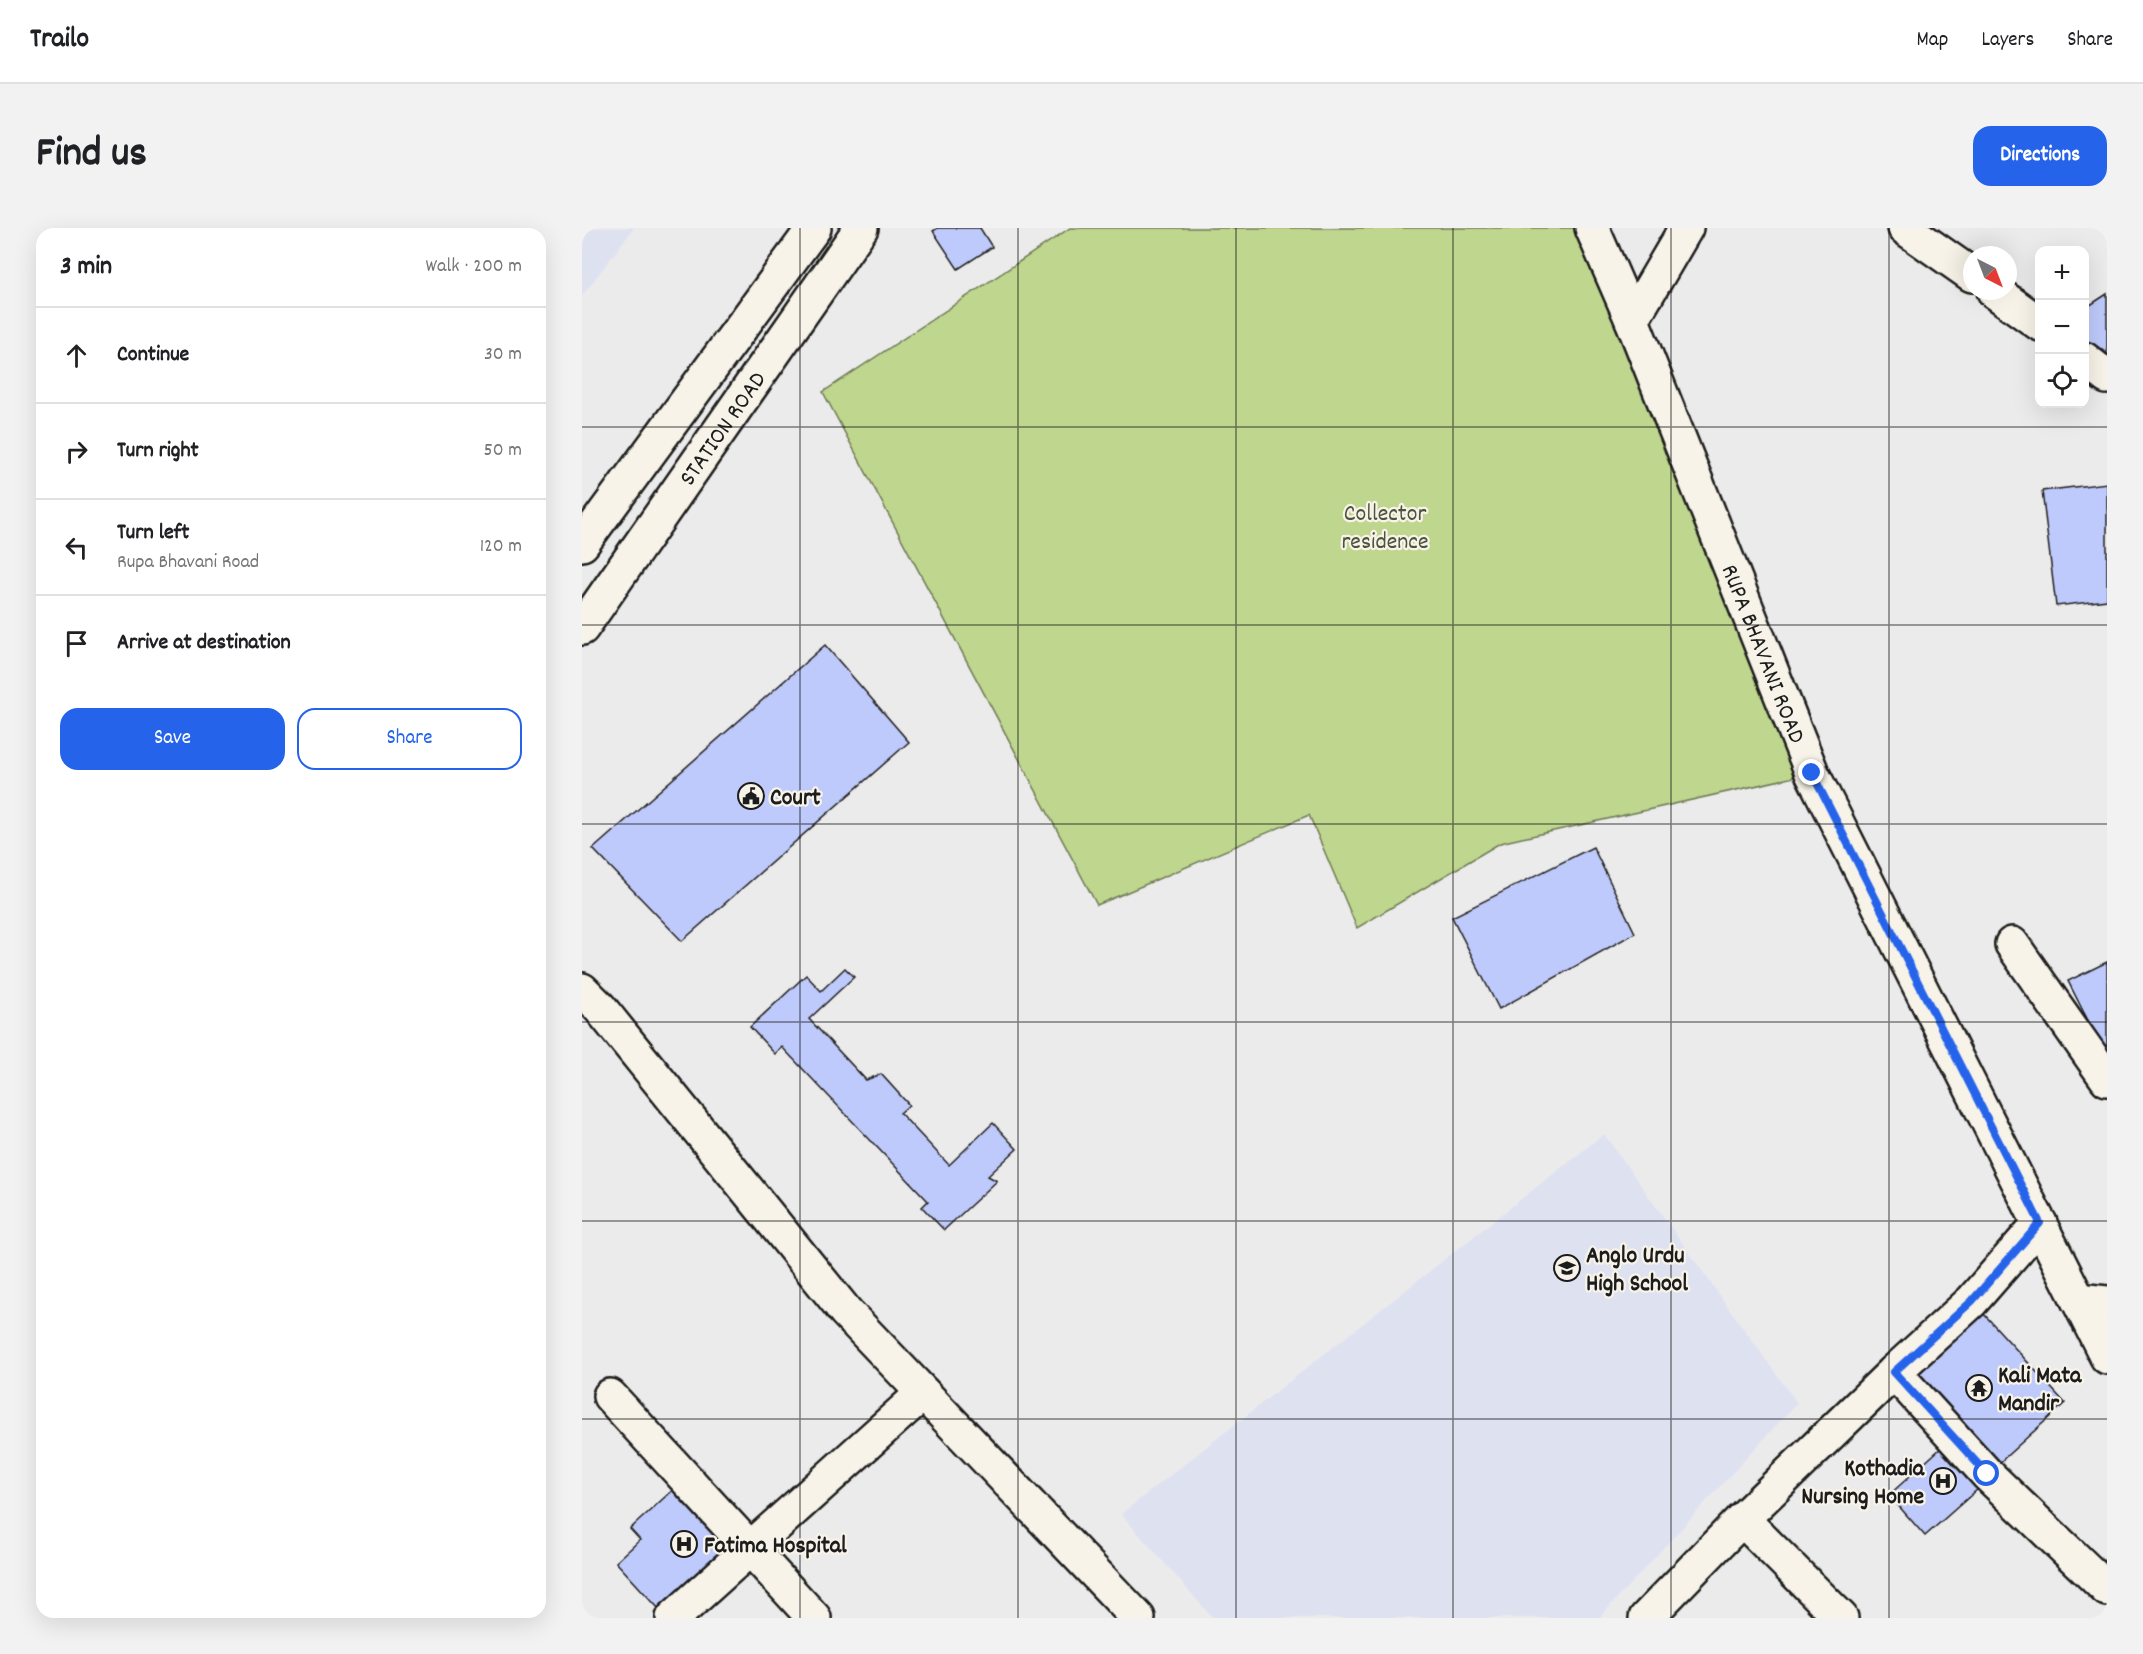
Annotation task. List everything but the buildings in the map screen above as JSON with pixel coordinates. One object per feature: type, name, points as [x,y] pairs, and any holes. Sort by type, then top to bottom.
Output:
[{"type":"street","points":[[582,544],[814,228]]},
{"type":"street","name":"STATION ROAD","points":[[582,628],[861,228]]},
{"type":"street","name":"RUPA BHAVANI ROAD","points":[[1592,228],[1632,320],[1812,773],[2040,1223],[2093,1301],[2107,1357]]},
{"type":"street","points":[[1632,320],[1686,228]]},
{"type":"street","points":[[1905,228],[1963,269]]},
{"type":"street","points":[[2007,300],[2035,320]]},
{"type":"street","points":[[2089,362],[2107,377]]},
{"type":"street","points":[[2013,944],[2107,1079]]},
{"type":"street","points":[[582,990],[600,1008],[846,1312],[1138,1618]]},
{"type":"street","points":[[1646,1618],[1742,1519],[1894,1372],[1972,1301],[2040,1223]]},
{"type":"street","points":[[1894,1372],[1987,1474],[2107,1589]]},
{"type":"street","points":[[673,1618],[923,1393]]},
{"type":"street","points":[[610,1396],[814,1618]]},
{"type":"street","points":[[1742,1519],[1841,1618]]},
{"type":"shaded area","points":[[582,228],[634,228],[582,296]]},
{"type":"shaded area","name":"Anglo Urdu High School","points":[[1604,1134],[1797,1403],[1599,1618],[1213,1618],[1121,1514]]},
{"type":"green space","name":"Collector residence","points":[[1070,228],[1586,228],[1812,773],[1500,843],[1357,928],[1309,815],[1097,905],[823,392]]},
{"type":"place","name":"Court","points":[[751,796]]},
{"type":"place","name":"Anglo Urdu High School","points":[[1567,1268]]},
{"type":"place","name":"Kali Mata Mandir","points":[[1979,1388]]},
{"type":"place","name":"Kothadia Nursing Home","points":[[1943,1481]]},
{"type":"place","name":"Fatima Hospital","points":[[684,1544]]},
{"type":"route","points":[[1812,773],[2040,1223],[1972,1301],[1894,1372],[1987,1474]]}]
